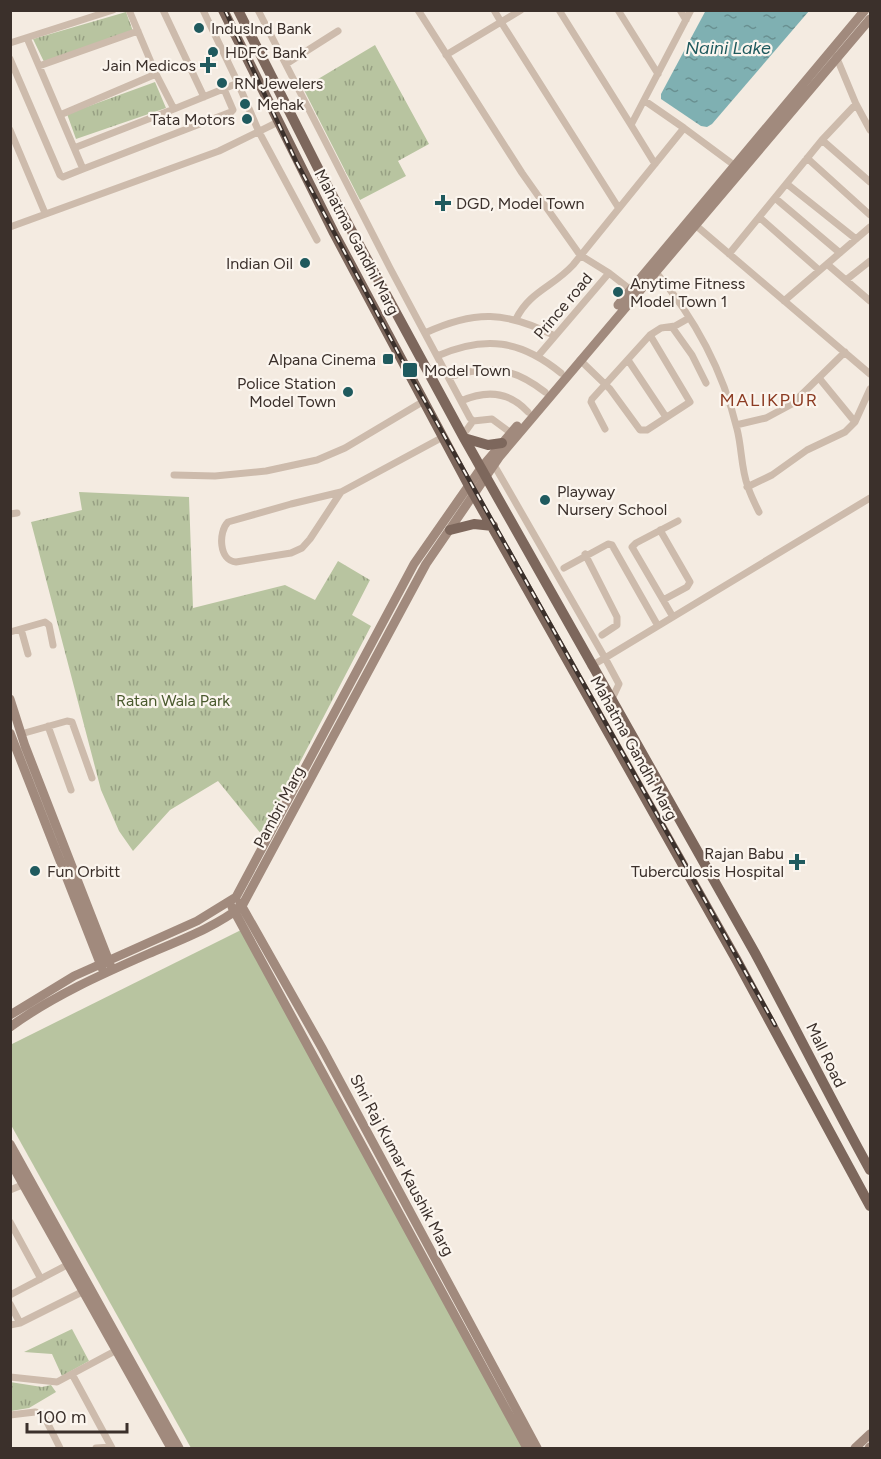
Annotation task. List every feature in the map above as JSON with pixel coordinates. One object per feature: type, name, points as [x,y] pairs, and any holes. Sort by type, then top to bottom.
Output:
[{"type":"main road","name":"Mahatma Gandhi Marg","points":[[223,10],[334,233],[443,437],[736,959],[870,1206]]},
{"type":"main road","name":"Mahatma Gandhi Marg","points":[[238,10],[323,178],[463,436],[755,953]]},
{"type":"main road","points":[[463,436],[483,444],[502,443]]},
{"type":"main road","points":[[450,530],[474,524],[493,526]]},
{"type":"main road","name":"Mall Road","points":[[755,953],[870,1170]]},
{"type":"main road","points":[[807,1092],[823,1083]]},
{"type":"street","points":[[10,43],[113,10]]},
{"type":"street","points":[[129,10],[156,74],[174,109]]},
{"type":"street","points":[[163,10],[204,97]]},
{"type":"street","points":[[203,10],[259,132],[317,240]]},
{"type":"street","points":[[418,10],[522,173],[580,255],[631,290]]},
{"type":"street","points":[[494,10],[618,207]]},
{"type":"street","points":[[446,55],[521,10]]},
{"type":"street","points":[[618,10],[658,74]]},
{"type":"street","points":[[680,10],[686,20]]},
{"type":"street","points":[[631,126],[691,10]]},
{"type":"street","points":[[484,473],[494,465],[655,271],[865,10]]},
{"type":"street","points":[[259,11],[390,268],[473,421]]},
{"type":"street","points":[[561,11],[655,164]]},
{"type":"street","points":[[738,168],[870,19]]},
{"type":"street","points":[[286,64],[338,30]]},
{"type":"street","points":[[39,66],[138,31]]},
{"type":"street","points":[[27,38],[83,170]]},
{"type":"street","points":[[832,49],[870,130]]},
{"type":"street","points":[[10,58],[60,175],[63,177],[231,112],[233,110],[224,89]]},
{"type":"street","points":[[60,115],[156,74]]},
{"type":"street","points":[[74,148],[238,82]]},
{"type":"street","points":[[645,101],[738,168]]},
{"type":"street","points":[[729,255],[822,140],[856,104]]},
{"type":"street","points":[[10,227],[219,152],[278,122]]},
{"type":"street","points":[[516,319],[532,296],[564,276],[684,128]]},
{"type":"street","points":[[12,135],[45,213]]},
{"type":"street","points":[[822,140],[870,182]]},
{"type":"street","points":[[807,158],[870,215]]},
{"type":"street","points":[[787,184],[856,239]]},
{"type":"street","points":[[775,198],[840,252]]},
{"type":"street","points":[[759,217],[819,270]]},
{"type":"street","points":[[692,223],[870,374]]},
{"type":"street","points":[[472,490],[502,443],[631,290],[692,223]]},
{"type":"street","points":[[784,301],[870,227]]},
{"type":"street","points":[[846,280],[870,261]]},
{"type":"street","points":[[827,264],[869,298]]},
{"type":"street","points":[[655,271],[689,318],[716,365],[736,425],[747,487],[759,512]]},
{"type":"street","name":"Prince road","points":[[538,356],[609,273]]},
{"type":"street","points":[[425,333],[471,317],[516,319],[555,336]]},
{"type":"street","points":[[605,429],[591,402],[650,335],[665,326],[672,327],[689,318]]},
{"type":"street","points":[[672,327],[692,355],[706,383]]},
{"type":"street","points":[[650,335],[695,409]]},
{"type":"street","points":[[437,356],[455,348],[488,343],[504,344],[521,348],[538,356],[561,374]]},
{"type":"street","points":[[736,425],[766,418],[792,404],[845,352]]},
{"type":"street","points":[[580,360],[605,384],[640,430],[648,430],[690,402]]},
{"type":"street","points":[[628,360],[666,417]]},
{"type":"street","points":[[449,378],[473,370],[495,369],[512,372],[531,381],[545,392]]},
{"type":"street","points":[[819,378],[855,422]]},
{"type":"street","points":[[747,487],[772,475],[807,450],[845,432],[855,422],[870,389]]},
{"type":"street","points":[[461,401],[473,395],[494,393],[515,400],[528,412]]},
{"type":"street","points":[[174,475],[215,476],[266,471],[317,460],[354,442],[424,401]]},
{"type":"street","points":[[473,421],[492,419],[511,433]]},
{"type":"street","points":[[463,436],[473,421]]},
{"type":"street","points":[[342,492],[302,548],[291,553],[236,562],[228,560],[224,555],[222,530],[228,522],[342,492],[443,437]]},
{"type":"street","points":[[494,465],[619,684],[611,701]]},
{"type":"street","name":"Pambri Marg","points":[[233,900],[426,564],[450,530],[472,490]]},
{"type":"street","name":"Pambri Marg","points":[[238,909],[341,713],[414,564],[472,490]]},
{"type":"street","points":[[591,666],[870,498]]},
{"type":"street","points":[[673,617],[632,548],[636,543],[678,521]]},
{"type":"street","points":[[660,530],[690,582],[663,600]]},
{"type":"street","points":[[564,568],[585,554],[608,544],[612,545],[658,626]]},
{"type":"street","points":[[585,554],[618,621],[614,628],[602,635]]},
{"type":"street","points":[[10,632],[45,622],[53,645]]},
{"type":"street","points":[[21,629],[28,654]]},
{"type":"street","points":[[10,699],[106,967]]},
{"type":"street","points":[[21,734],[67,721],[72,722],[92,778]]},
{"type":"street","points":[[48,726],[71,790]]},
{"type":"street","points":[[10,733],[106,967]]},
{"type":"street","points":[[10,1027],[106,967],[233,900]]},
{"type":"street","name":"Shri Raj Kumar Kaushik Marg","points":[[233,900],[360,1119],[537,1449]]},
{"type":"street","points":[[10,1015],[74,976],[106,967],[205,929],[238,909]]},
{"type":"street","name":"Shri Raj Kumar Kaushik Marg","points":[[238,909],[349,1124],[527,1449]]},
{"type":"street","points":[[349,1124],[360,1119]]},
{"type":"street","points":[[10,1144],[67,1265],[86,1289],[115,1350],[171,1449]]},
{"type":"street","points":[[10,1161],[27,1182],[179,1449]]},
{"type":"street","points":[[10,1190],[27,1182]]},
{"type":"street","points":[[10,1222],[40,1279]]},
{"type":"street","points":[[10,1294],[67,1265]]},
{"type":"street","points":[[10,1325],[20,1323],[86,1289]]},
{"type":"street","points":[[10,1304],[20,1323]]},
{"type":"street","points":[[460,1328],[470,1323]]},
{"type":"street","points":[[10,1377],[57,1382],[115,1350]]},
{"type":"street","points":[[72,1374],[111,1448],[96,1449]]},
{"type":"street","points":[[10,1415],[35,1412],[42,1414],[60,1449]]},
{"type":"street","points":[[855,1449],[870,1434]]},
{"type":"green space","points":[[126,12],[134,34],[46,66],[33,39]]},
{"type":"green space","points":[[375,45],[429,144],[398,161],[406,176],[360,200],[303,88]]},
{"type":"green space","points":[[155,82],[166,108],[76,139],[67,114]]},
{"type":"green space","name":"Ratan Wala Park","points":[[79,492],[189,497],[193,608],[285,585],[315,600],[338,561],[370,580],[352,615],[371,626],[262,835],[218,781],[170,810],[133,851],[119,831],[101,790],[31,522],[82,510]]},
{"type":"green space","points":[[243,929],[524,1448],[191,1448],[11,1125],[10,1045]]},
{"type":"green space","points":[[72,1329],[89,1361],[62,1376],[52,1354],[24,1352]]},
{"type":"green space","points":[[10,1382],[42,1387],[51,1385],[56,1392],[29,1408],[11,1411]]},
{"type":"water","name":"Naini Lake","points":[[706,10],[809,11],[707,127],[701,126],[661,99],[661,94]]},
{"type":"railway","points":[[225,10],[296,161],[408,371],[775,1025]]},
{"type":"place","name":"IndusInd Bank","points":[[199,28]]},
{"type":"place","name":"HDFC Bank","points":[[213,52]]},
{"type":"place","name":"Jain Medicos","points":[[208,65]]},
{"type":"place","name":"RN Jewelers","points":[[222,83]]},
{"type":"place","name":"Mehak","points":[[245,104]]},
{"type":"place","name":"Tata Motors","points":[[247,119]]},
{"type":"place","name":"DGD, Model Town","points":[[443,203]]},
{"type":"place","name":"Indian Oil","points":[[305,263]]},
{"type":"place","name":"Anytime Fitness Model Town 1","points":[[618,292]]},
{"type":"place","name":"Alpana Cinema","points":[[388,359]]},
{"type":"place","name":"Model Town","points":[[410,370]]},
{"type":"place","name":"Police Station Model Town","points":[[348,392]]},
{"type":"place","name":"Playway Nursery School","points":[[545,500]]},
{"type":"place","name":"Rajan Babu Tuberculosis Hospital","points":[[797,862]]},
{"type":"place","name":"Fun Orbitt","points":[[35,871]]},
{"type":"district","name":"MALIKPUR","points":[[769,400]]}]
